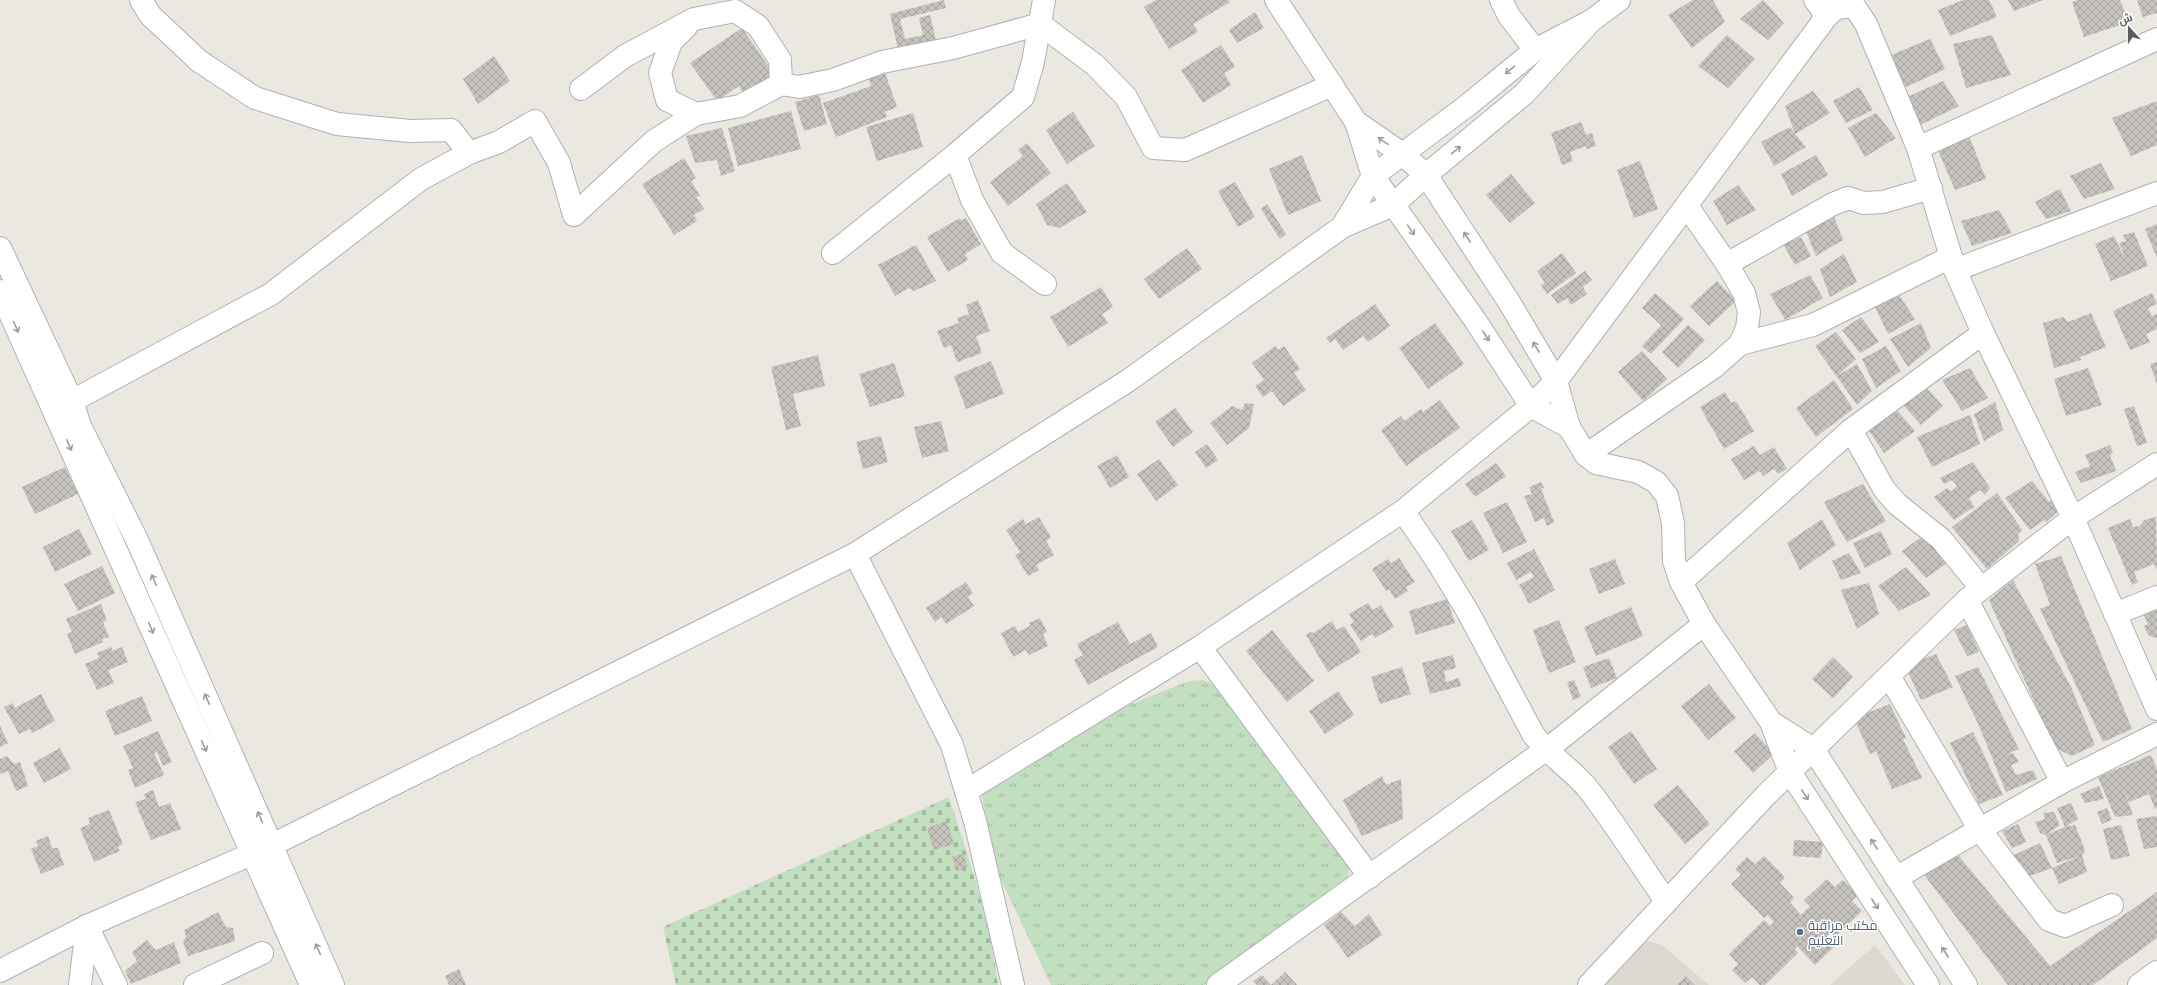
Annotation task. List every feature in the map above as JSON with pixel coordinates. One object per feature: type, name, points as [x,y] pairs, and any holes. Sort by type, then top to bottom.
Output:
[{"type":"street","points":[[141,0],[150,15],[199,62],[255,98],[337,124],[410,131],[451,130],[469,153]]},
{"type":"street","points":[[833,252],[955,155],[1023,97],[1033,62],[1044,0]]},
{"type":"street","points":[[1276,0],[1356,122],[1373,176],[1475,320],[1531,406],[1569,427]]},
{"type":"street","points":[[1501,0],[1510,16],[1535,50]]},
{"type":"street","points":[[1342,227],[1373,176],[1401,153],[1468,105],[1535,50],[1591,21],[1619,0]]},
{"type":"street","points":[[966,791],[1200,647],[1402,511],[1531,406],[1556,381],[1687,206],[1821,8],[1836,8],[1854,3],[1866,24],[1918,148],[1953,264],[1983,333],[2073,518],[2157,709]]},
{"type":"street","points":[[581,89],[625,56],[694,19],[730,5],[758,26],[780,60],[781,84]]},
{"type":"street","points":[[694,19],[672,42],[660,73],[667,100],[696,114]]},
{"type":"street","points":[[0,971],[87,926],[272,845],[855,554],[1129,380],[1342,227],[1393,205],[1426,175],[1524,94],[1591,21]]},
{"type":"street","points":[[72,401],[271,294],[421,179],[469,153],[499,142],[535,121],[559,163],[574,215],[654,141],[696,114],[740,106],[781,84],[799,87],[833,80],[882,62],[953,48],[1040,24]]},
{"type":"street","points":[[1040,24],[1095,64],[1126,97],[1153,148],[1184,150],[1332,85]]},
{"type":"street","points":[[1918,148],[2157,39]]},
{"type":"street","points":[[1356,122],[1401,153],[1426,175],[1509,302],[1556,381],[1569,427],[1586,455],[1596,463],[1638,472],[1656,482],[1667,496],[1673,523],[1674,561],[1681,582],[1704,624],[1771,722],[1790,772],[1928,985]]},
{"type":"street","points":[[955,155],[972,200],[1002,253],[1045,284]]},
{"type":"street","points":[[1727,264],[1833,204],[1848,198],[1864,203],[1883,202],[1931,188]]},
{"type":"street","points":[[1740,344],[1813,326],[1953,264],[2157,193]]},
{"type":"street","points":[[1586,455],[1714,368],[1740,344],[1747,328],[1749,312],[1744,293],[1727,264],[1687,206]]},
{"type":"street","points":[[0,248],[72,401],[80,426],[137,540],[333,985]]},
{"type":"street","points":[[0,291],[311,985]]},
{"type":"street","points":[[1681,582],[1851,430],[1983,333]]},
{"type":"street","points":[[1851,430],[1874,472],[1889,494],[1897,504],[1940,539],[1974,594],[2062,782]]},
{"type":"street","points":[[1589,985],[1666,901],[1790,772],[1974,594],[2073,518],[2157,464]]},
{"type":"street","points":[[1402,511],[1436,558],[1468,612],[1533,734],[1544,750],[1572,772],[1588,790],[1666,901]]},
{"type":"street","points":[[855,554],[952,745],[975,820],[1013,985]]},
{"type":"street","points":[[2115,614],[2157,597]]},
{"type":"street","points":[[1218,985],[1370,877],[1544,750],[1704,624]]},
{"type":"street","points":[[1200,647],[1370,877]]},
{"type":"street","points":[[1889,676],[1980,830],[2049,920],[2065,926],[2112,905]]},
{"type":"street","points":[[1771,722],[1813,749],[1966,985]]},
{"type":"street","points":[[1896,878],[2062,782],[2157,734]]},
{"type":"street","points":[[80,985],[87,926]]},
{"type":"street","points":[[87,926],[116,985]]},
{"type":"street","points":[[195,985],[262,954]]},
{"type":"street","points":[[2139,985],[2157,972]]},
{"type":"shaded area","points":[[1643,940],[1662,945],[1709,985],[1600,985]]},
{"type":"shaded area","points":[[1875,945],[1905,985],[1830,985]]},
{"type":"green space","points":[[1203,680],[1223,689],[1347,857],[1349,870],[1347,882],[1204,985],[1051,985],[993,863],[981,789],[1109,713],[1189,681]]},
{"type":"green space","points":[[949,797],[984,913],[990,937],[998,985],[676,985],[663,927]]},
{"type":"building","points":[[944,0],[946,8],[900,19],[905,39],[923,35],[919,18],[930,15],[936,40],[898,49],[890,14]]},
{"type":"building","points":[[1156,0],[1228,0],[1230,2],[1193,24],[1198,32],[1169,49],[1144,7]]},
{"type":"building","points":[[1693,0],[1713,0],[1725,22],[1692,48],[1668,15]]},
{"type":"building","points":[[1763,0],[1784,23],[1768,40],[1740,19]]},
{"type":"building","points":[[1963,0],[1989,0],[1997,17],[1950,36],[1938,10]]},
{"type":"building","points":[[2008,0],[2043,0],[2014,11]]},
{"type":"building","points":[[2078,0],[2120,0],[2129,22],[2084,37],[2072,2]]},
{"type":"building","points":[[2137,0],[2157,0],[2157,13],[2143,17]]},
{"type":"building","points":[[1255,12],[1264,28],[1237,43],[1229,30]]},
{"type":"building","points":[[742,28],[774,74],[745,95],[739,86],[717,101],[690,63]]},
{"type":"building","points":[[1727,35],[1755,59],[1728,88],[1698,66]]},
{"type":"building","points":[[1992,35],[2011,75],[1966,88],[1953,44]]},
{"type":"building","points":[[1930,39],[1945,69],[1906,87],[1889,56]]},
{"type":"building","points":[[1221,45],[1235,67],[1224,73],[1231,85],[1203,103],[1181,70]]},
{"type":"building","points":[[494,56],[510,81],[478,104],[463,79]]},
{"type":"building","points":[[885,73],[897,107],[885,112],[887,117],[836,137],[823,103],[871,86],[869,79]]},
{"type":"building","points":[[1943,81],[1959,106],[1920,125],[1907,97]]},
{"type":"building","points":[[1859,87],[1873,110],[1846,123],[1833,101]]},
{"type":"building","points":[[1813,91],[1830,113],[1795,134],[1785,106]]},
{"type":"building","points":[[819,95],[827,124],[804,131],[795,102]]},
{"type":"building","points":[[2157,101],[2157,145],[2131,156],[2112,118]]},
{"type":"building","points":[[791,111],[801,149],[738,166],[728,128]]},
{"type":"building","points":[[1073,112],[1095,146],[1067,164],[1046,130]]},
{"type":"building","points":[[913,113],[923,147],[877,161],[866,127]]},
{"type":"building","points":[[1876,113],[1896,138],[1865,157],[1848,128]]},
{"type":"building","points":[[1581,122],[1586,135],[1592,133],[1596,146],[1587,149],[1586,146],[1570,152],[1573,161],[1562,165],[1551,133]]},
{"type":"building","points":[[1790,127],[1806,147],[1774,166],[1761,142]]},
{"type":"building","points":[[722,128],[735,171],[721,176],[717,160],[695,163],[686,136]]},
{"type":"building","points":[[1969,136],[1986,179],[1955,190],[1937,148]]},
{"type":"building","points":[[1027,143],[1051,173],[1008,206],[990,182],[1023,156],[1018,150]]},
{"type":"building","points":[[1302,155],[1321,201],[1288,215],[1269,169]]},
{"type":"building","points":[[1816,155],[1828,175],[1792,196],[1781,174]]},
{"type":"building","points":[[684,158],[696,178],[691,181],[700,196],[696,197],[704,209],[694,215],[697,221],[674,235],[642,184]]},
{"type":"building","points":[[1640,161],[1658,209],[1634,218],[1617,170]]},
{"type":"building","points":[[2101,163],[2115,189],[2084,199],[2070,176]]},
{"type":"building","points":[[1511,174],[1535,203],[1510,223],[1486,195]]},
{"type":"building","points":[[1235,182],[1255,217],[1238,227],[1218,191]]},
{"type":"building","points":[[1067,183],[1087,212],[1059,228],[1047,225],[1036,204]]},
{"type":"building","points":[[1738,185],[1756,210],[1727,225],[1713,201]]},
{"type":"building","points":[[2060,189],[2071,211],[2046,219],[2035,202]]},
{"type":"building","points":[[1267,204],[1286,234],[1280,239],[1261,209]]},
{"type":"building","points":[[1999,210],[2012,233],[1972,246],[1961,221]]},
{"type":"building","points":[[1833,214],[1843,240],[1816,256],[1805,229]]},
{"type":"building","points":[[960,218],[961,221],[966,218],[981,244],[965,254],[968,260],[948,272],[927,237]]},
{"type":"building","points":[[2157,224],[2157,258],[2145,229]]},
{"type":"building","points":[[2134,232],[2148,266],[2111,281],[2095,244],[2114,236],[2123,255],[2124,254],[2119,243],[2126,241],[2123,235]]},
{"type":"building","points":[[1801,237],[1811,256],[1795,265],[1783,244]]},
{"type":"building","points":[[916,245],[936,281],[914,291],[909,288],[895,296],[878,265]]},
{"type":"building","points":[[1187,248],[1202,269],[1159,299],[1144,279]]},
{"type":"building","points":[[1562,253],[1576,273],[1547,294],[1541,285],[1545,283],[1537,271]]},
{"type":"building","points":[[1844,254],[1857,282],[1830,297],[1820,269]]},
{"type":"building","points":[[1585,271],[1592,280],[1583,287],[1587,294],[1571,305],[1567,298],[1558,304],[1551,295]]},
{"type":"building","points":[[1810,275],[1823,298],[1785,320],[1770,294]]},
{"type":"building","points":[[1717,281],[1736,301],[1709,326],[1690,306]]},
{"type":"building","points":[[1101,287],[1113,307],[1102,314],[1108,323],[1068,347],[1050,317]]},
{"type":"building","points":[[1655,293],[1684,319],[1651,354],[1642,346],[1661,325],[1642,308]]},
{"type":"building","points":[[2152,293],[2157,304],[2148,308],[2152,316],[2157,314],[2157,329],[2146,334],[2150,342],[2130,350],[2113,311]]},
{"type":"building","points":[[1899,295],[1915,319],[1888,334],[1875,307]]},
{"type":"building","points":[[978,300],[990,331],[976,336],[982,353],[957,362],[951,345],[944,348],[937,331],[959,323],[957,318],[969,314],[966,305]]},
{"type":"building","points":[[1375,304],[1390,326],[1368,342],[1363,336],[1343,350],[1335,339],[1330,343],[1326,338]]},
{"type":"building","points":[[2091,313],[2106,347],[2080,357],[2081,360],[2054,368],[2043,323],[2063,317],[2068,322]]},
{"type":"building","points":[[1861,317],[1879,342],[1860,353],[1842,330]]},
{"type":"building","points":[[1435,323],[1464,364],[1428,389],[1399,348]]},
{"type":"building","points":[[1921,323],[1931,348],[1908,367],[1890,339]]},
{"type":"building","points":[[1688,325],[1705,340],[1678,368],[1662,352]]},
{"type":"building","points":[[1836,332],[1856,359],[1837,376],[1857,364],[1872,391],[1857,405],[1815,346]]},
{"type":"building","points":[[1275,346],[1278,350],[1284,346],[1300,369],[1294,373],[1306,390],[1283,406],[1272,391],[1263,397],[1255,386],[1264,380],[1252,363]]},
{"type":"building","points":[[1886,346],[1901,371],[1876,388],[1862,359]]},
{"type":"building","points":[[1642,351],[1667,379],[1643,401],[1618,372]]},
{"type":"building","points":[[818,355],[825,386],[793,394],[801,426],[786,430],[771,367]]},
{"type":"building","points":[[991,361],[1004,394],[966,409],[954,376]]},
{"type":"building","points":[[2157,362],[2157,384],[2150,364]]},
{"type":"building","points":[[894,363],[905,396],[870,407],[859,374]]},
{"type":"building","points":[[1970,368],[1988,398],[1962,411],[1942,380]]},
{"type":"building","points":[[2088,368],[2102,405],[2066,416],[2054,379]]},
{"type":"building","points":[[1834,380],[1853,409],[1816,437],[1796,408]]},
{"type":"building","points":[[1924,385],[1943,406],[1921,425],[1900,401]]},
{"type":"building","points":[[1725,392],[1731,403],[1736,401],[1754,431],[1724,449],[1700,407]]},
{"type":"building","points":[[1440,400],[1460,428],[1406,466],[1381,430],[1401,416],[1404,421],[1421,409],[1423,412]]},
{"type":"building","points":[[1995,402],[2003,430],[1984,441],[1974,414]]},
{"type":"building","points":[[1245,403],[1254,404],[1249,428],[1227,445],[1210,423],[1232,406],[1242,410]]},
{"type":"building","points":[[2134,406],[2147,443],[2137,446],[2124,409]]},
{"type":"building","points":[[1894,407],[1915,431],[1884,453],[1866,426]]},
{"type":"building","points":[[1175,408],[1193,432],[1173,447],[1155,422]]},
{"type":"building","points":[[1970,415],[1980,444],[1932,467],[1917,437]]},
{"type":"building","points":[[941,421],[949,451],[922,458],[914,427]]},
{"type":"building","points":[[881,436],[888,462],[863,469],[856,442]]},
{"type":"building","points":[[1207,444],[1218,460],[1206,468],[1195,452]]},
{"type":"building","points":[[2110,445],[2113,453],[2110,455],[2116,471],[2081,483],[2075,472],[2090,466],[2085,455]]},
{"type":"building","points":[[1754,446],[1760,455],[1774,447],[1787,469],[1778,474],[1774,469],[1763,476],[1760,471],[1744,480],[1731,459]]},
{"type":"building","points":[[1117,455],[1129,477],[1110,488],[1097,466]]},
{"type":"building","points":[[1159,459],[1178,485],[1156,501],[1137,474]]},
{"type":"building","points":[[1973,462],[1990,488],[1985,495],[1980,490],[1969,498],[1974,507],[1954,520],[1934,497],[1947,488],[1951,491],[1957,486],[1952,480],[1944,484],[1940,478]]},
{"type":"building","points":[[1496,463],[1506,476],[1475,497],[1465,484]]},
{"type":"building","points":[[65,467],[78,494],[35,514],[22,487]]},
{"type":"building","points":[[2032,481],[2049,502],[2056,498],[2057,512],[2046,522],[2044,520],[2030,530],[2005,498]]},
{"type":"building","points":[[1541,482],[1544,488],[1541,489],[1554,522],[1547,526],[1544,518],[1535,522],[1524,496],[1532,494],[1529,487]]},
{"type":"building","points":[[1863,484],[1886,521],[1847,542],[1824,502]]},
{"type":"building","points":[[1997,493],[2022,530],[2018,534],[2019,541],[1987,569],[1952,527]]},
{"type":"building","points":[[1507,502],[1527,542],[1503,553],[1483,513]]},
{"type":"building","points":[[1039,517],[1051,537],[1046,541],[1054,555],[1036,565],[1039,570],[1028,576],[1015,555],[1020,552],[1006,530],[1023,519],[1026,524]]},
{"type":"building","points":[[2156,517],[2157,570],[2154,564],[2134,572],[2138,582],[2132,585],[2108,528],[2130,519],[2133,527],[2140,526],[2144,520]]},
{"type":"building","points":[[1822,519],[1836,545],[1800,570],[1787,543]]},
{"type":"building","points":[[1472,520],[1489,550],[1469,561],[1451,531]]},
{"type":"building","points":[[79,529],[92,554],[55,572],[43,547]]},
{"type":"building","points":[[1881,531],[1892,554],[1865,568],[1853,543]]},
{"type":"building","points":[[1924,535],[1950,561],[1926,578],[1902,551]]},
{"type":"building","points":[[1534,549],[1555,590],[1529,604],[1519,585],[1534,577],[1531,572],[1516,580],[1507,563]]},
{"type":"building","points":[[1849,553],[1861,573],[1841,580],[1832,561]]},
{"type":"building","points":[[2061,556],[2132,729],[2103,742],[2040,609],[2050,605],[2035,564]]},
{"type":"building","points":[[1399,558],[1415,582],[1406,587],[1408,591],[1395,599],[1389,589],[1386,591],[1372,569],[1388,559],[1391,563]]},
{"type":"building","points":[[1615,559],[1625,584],[1599,594],[1589,569]]},
{"type":"building","points":[[102,566],[115,593],[78,611],[64,584]]},
{"type":"building","points":[[1906,567],[1931,595],[1899,611],[1878,586]]},
{"type":"building","points":[[2013,580],[2071,687],[2095,745],[2072,756],[2055,748],[1989,600]]},
{"type":"building","points":[[966,582],[973,593],[968,597],[974,606],[946,624],[941,617],[935,622],[926,608]]},
{"type":"building","points":[[1869,583],[1879,614],[1857,629],[1841,590]]},
{"type":"building","points":[[1447,599],[1455,623],[1416,635],[1409,611]]},
{"type":"building","points":[[1368,603],[1373,610],[1381,605],[1394,627],[1375,638],[1372,634],[1361,641],[1350,625],[1354,622],[1349,614]]},
{"type":"building","points":[[101,604],[107,621],[103,622],[109,637],[102,639],[103,642],[75,654],[67,634],[72,632],[66,619]]},
{"type":"building","points":[[1631,607],[1643,636],[1596,656],[1584,627]]},
{"type":"building","points":[[2157,610],[2157,637],[2155,638],[2148,635],[2144,626],[2148,624],[2144,615]]},
{"type":"building","points":[[1040,618],[1047,632],[1043,634],[1048,646],[1029,655],[1026,650],[1013,657],[1001,633],[1015,626],[1018,632],[1030,626],[1029,623]]},
{"type":"building","points":[[1559,620],[1576,662],[1549,673],[1533,630]]},
{"type":"building","points":[[1332,621],[1337,630],[1344,626],[1361,652],[1328,672],[1306,635],[1310,632],[1313,633]]},
{"type":"building","points":[[1118,622],[1130,644],[1151,633],[1158,647],[1088,685],[1074,660],[1083,655],[1077,644]]},
{"type":"building","points":[[1967,625],[1979,652],[1967,656],[1954,630]]},
{"type":"building","points":[[1272,630],[1314,681],[1287,702],[1246,651]]},
{"type":"building","points":[[111,647],[113,651],[122,647],[128,662],[108,670],[114,683],[97,690],[85,664],[99,658],[97,653]]},
{"type":"building","points":[[1936,654],[1953,687],[1921,700],[1905,666]]},
{"type":"building","points":[[1453,655],[1456,668],[1444,671],[1446,682],[1459,678],[1461,686],[1430,694],[1422,663]]},
{"type":"building","points":[[1833,657],[1853,677],[1833,698],[1812,679]]},
{"type":"building","points":[[1609,658],[1617,678],[1591,688],[1583,667]]},
{"type":"building","points":[[1402,667],[1411,694],[1380,704],[1371,677]]},
{"type":"building","points":[[1978,667],[2019,749],[2005,755],[2013,753],[2019,762],[2011,765],[2016,775],[2033,770],[2037,779],[2006,792],[1980,728],[1955,676]]},
{"type":"building","points":[[1574,680],[1581,697],[1573,700],[1567,682]]},
{"type":"building","points":[[1709,684],[1736,718],[1708,740],[1681,706]]},
{"type":"building","points":[[1338,691],[1354,715],[1325,734],[1309,711]]},
{"type":"building","points":[[41,694],[55,721],[32,733],[30,729],[19,734],[4,707],[13,703],[15,708]]},
{"type":"building","points":[[142,696],[152,721],[115,736],[105,711]]},
{"type":"building","points":[[1890,704],[1906,738],[1903,739],[1922,778],[1892,789],[1876,751],[1870,754],[1854,718]]},
{"type":"building","points":[[0,726],[8,743],[0,747]]},
{"type":"building","points":[[158,731],[172,762],[163,766],[157,752],[154,753],[164,775],[135,788],[128,770],[133,768],[123,746]]},
{"type":"building","points":[[1631,731],[1657,769],[1634,784],[1608,747]]},
{"type":"building","points":[[1973,732],[2003,795],[1979,804],[1950,743]]},
{"type":"building","points":[[1755,733],[1774,754],[1753,773],[1734,751]]},
{"type":"building","points":[[60,748],[71,769],[44,783],[33,763]]},
{"type":"building","points":[[2151,755],[2157,769],[2157,808],[2155,809],[2149,794],[2129,802],[2121,783],[2133,815],[2115,817],[2098,777]]},
{"type":"building","points":[[7,756],[14,764],[20,762],[28,786],[16,791],[8,771],[0,774],[0,759]]},
{"type":"building","points":[[1382,776],[1386,785],[1401,779],[1403,819],[1362,836],[1343,800]]},
{"type":"building","points":[[1678,785],[1710,824],[1685,844],[1653,805]]},
{"type":"building","points":[[2099,786],[2104,799],[2085,803],[2080,794]]},
{"type":"building","points":[[153,790],[159,807],[170,803],[181,829],[151,840],[135,802],[146,799],[144,794]]},
{"type":"building","points":[[2071,803],[2078,819],[2065,827],[2057,808]]},
{"type":"building","points":[[2107,808],[2112,820],[2102,824],[2097,812]]},
{"type":"building","points":[[109,810],[123,844],[118,847],[120,851],[94,862],[80,828],[90,824],[88,818]]},
{"type":"building","points":[[2054,812],[2060,825],[2046,835],[2040,833],[2035,822],[2045,819],[2043,813]]},
{"type":"building","points":[[2157,816],[2157,847],[2144,849],[2136,819]]},
{"type":"building","points":[[947,821],[954,844],[934,850],[927,828]]},
{"type":"building","points":[[2018,824],[2026,842],[2012,848],[2002,831]]},
{"type":"building","points":[[2075,825],[2085,850],[2082,855],[2087,872],[2059,884],[2052,868],[2080,856],[2057,863],[2046,835],[2065,827]]},
{"type":"building","points":[[2121,825],[2130,856],[2111,860],[2103,829]]},
{"type":"building","points":[[48,836],[52,848],[58,848],[64,865],[41,874],[31,849],[38,846],[36,841]]},
{"type":"building","points":[[1794,840],[1823,842],[1821,858],[1793,856]]},
{"type":"building","points":[[2040,843],[2052,868],[2024,878],[2014,855]]},
{"type":"building","points":[[964,854],[967,868],[956,871],[952,857]]},
{"type":"building","points":[[1958,855],[2050,966],[2157,892],[2157,938],[2093,985],[2008,985],[1922,872]]},
{"type":"building","points":[[1764,856],[1785,877],[1780,883],[1794,898],[1790,902],[1801,915],[1810,906],[1804,900],[1827,879],[1835,887],[1843,880],[1858,895],[1852,901],[1862,911],[1835,937],[1831,933],[1827,936],[1836,945],[1815,965],[1797,946],[1795,949],[1798,953],[1765,985],[1760,985],[1752,977],[1745,983],[1732,970],[1738,964],[1729,954],[1764,920],[1770,926],[1774,922],[1768,915],[1764,918],[1731,884],[1741,875],[1735,869],[1747,857],[1755,864]]},
{"type":"building","points":[[218,912],[226,927],[233,928],[235,941],[188,956],[183,941],[186,937],[184,930]]},
{"type":"building","points":[[1341,912],[1355,926],[1369,914],[1382,935],[1348,958],[1324,925]]},
{"type":"building","points":[[147,940],[156,950],[174,942],[181,963],[131,984],[125,971],[137,961],[132,952]]},
{"type":"building","points":[[459,969],[466,985],[449,985],[445,976]]},
{"type":"building","points":[[1285,972],[1297,985],[1271,985]]},
{"type":"building","points":[[1262,975],[1271,985],[1257,985],[1253,981]]},
{"type":"building","points":[[1686,976],[1695,985],[1677,985]]},
{"type":"place","name":"مكتب مراقبة التعليم","points":[[1800,932]]}]
